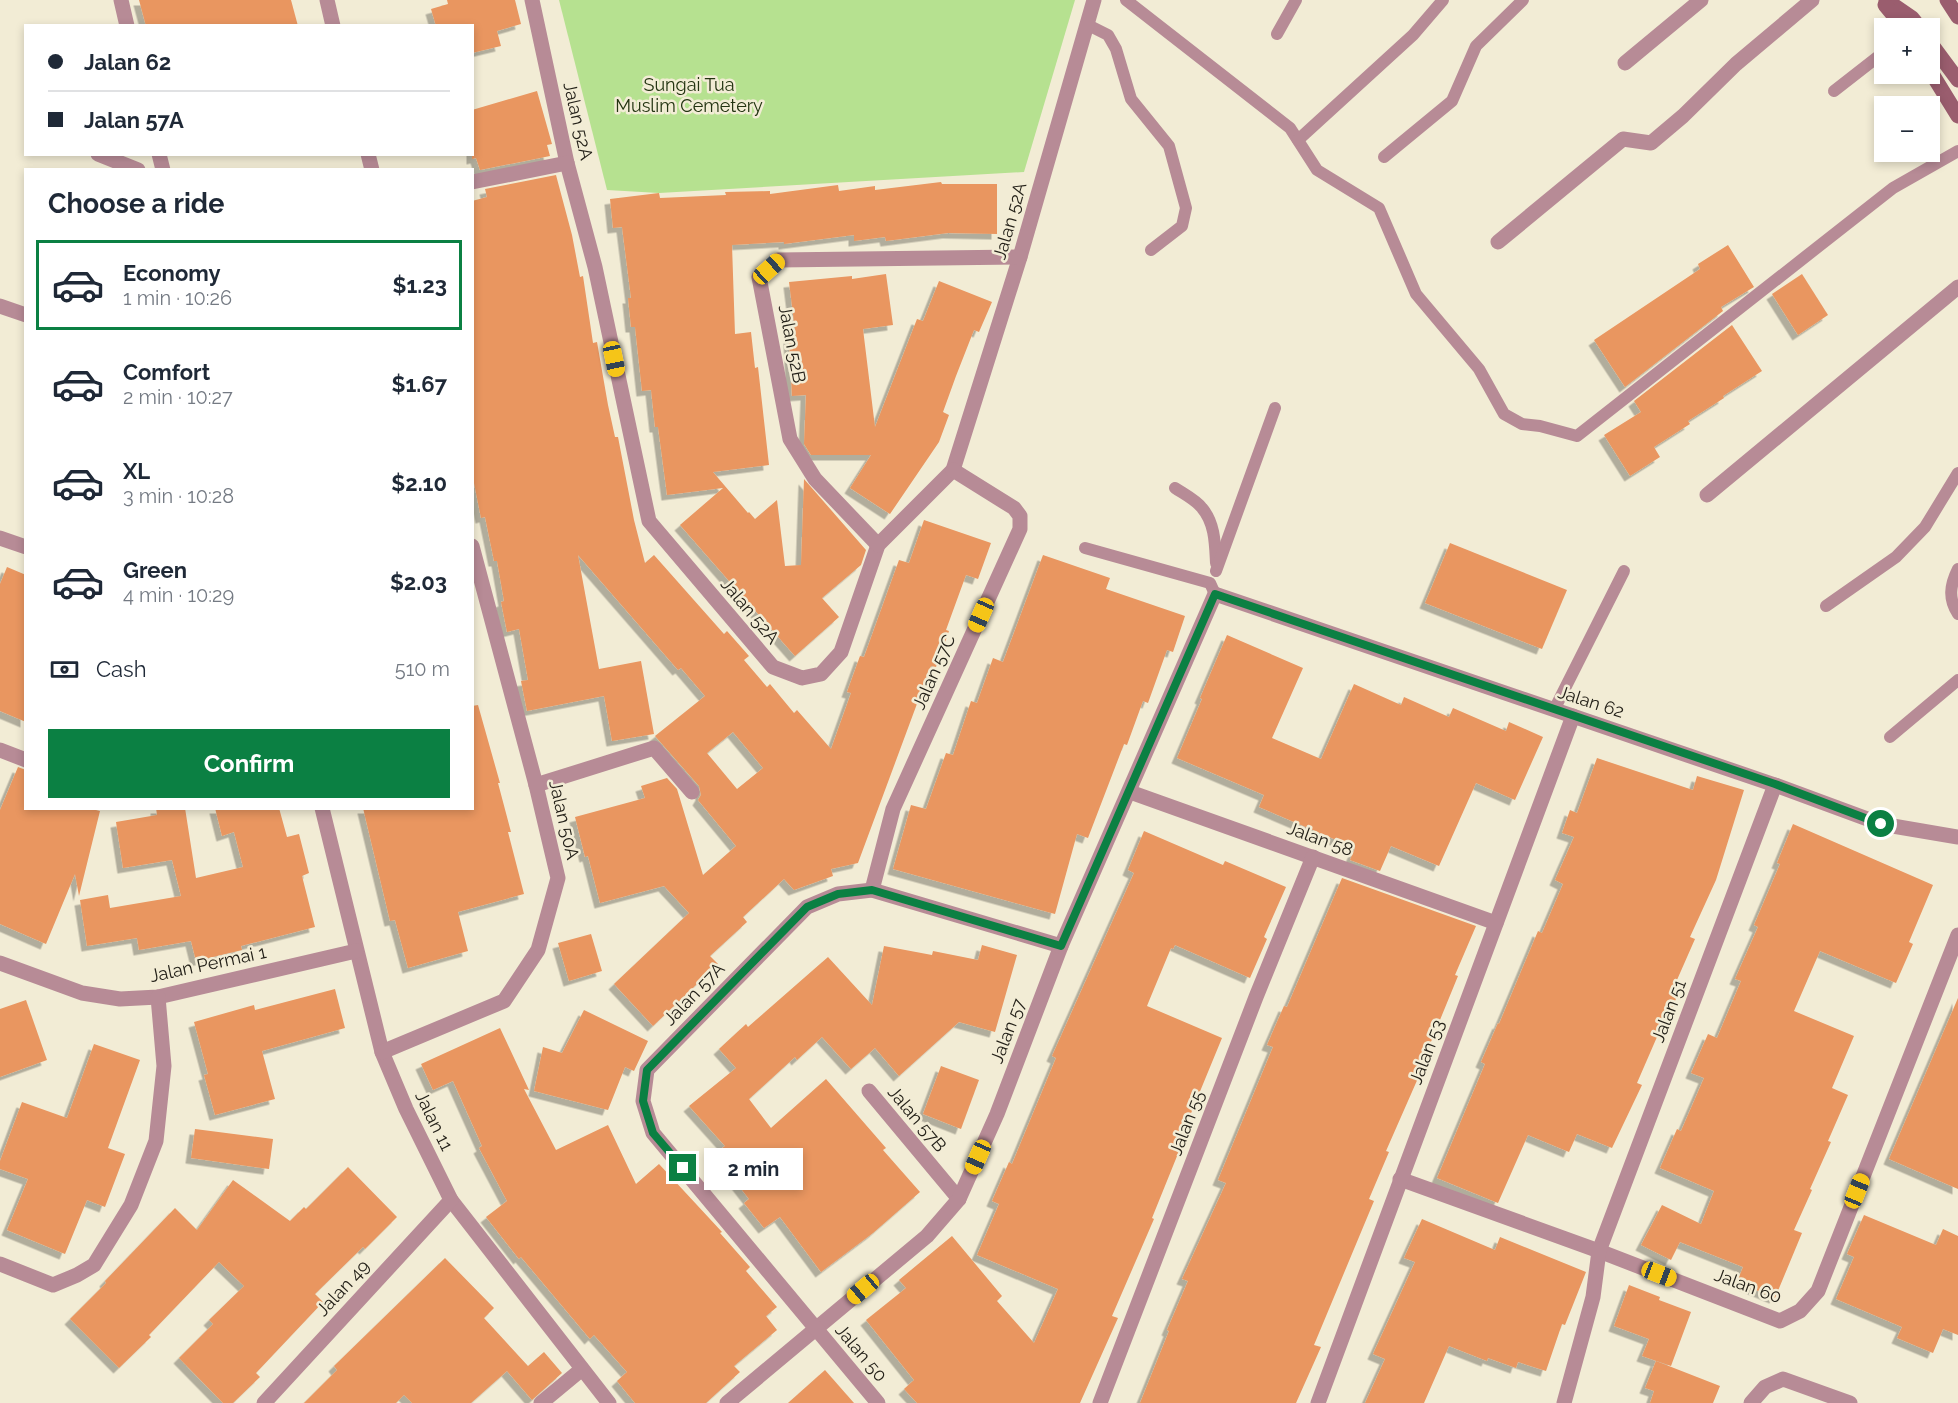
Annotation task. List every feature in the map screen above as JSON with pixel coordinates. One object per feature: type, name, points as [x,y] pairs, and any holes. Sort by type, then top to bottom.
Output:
[{"type":"main road","points":[[1881,0],[1896,18]]},
{"type":"main road","points":[[1886,0],[1912,18]]},
{"type":"main road","points":[[1947,0],[1958,17]]},
{"type":"main road","points":[[1940,56],[1958,80]]},
{"type":"main road","points":[[1938,84],[1958,116]]},
{"type":"street","points":[[121,0],[127,24]]},
{"type":"street","points":[[327,0],[333,24]]},
{"type":"street","name":"Jalan 52A","points":[[532,0],[567,163],[594,267],[649,521],[773,667],[802,678],[821,674],[841,652],[878,545],[953,470],[1020,257],[1094,0]]},
{"type":"street","points":[[1625,63],[1701,0]]},
{"type":"street","points":[[1498,242],[1623,139],[1651,143],[1683,116],[1736,64],[1812,0]]},
{"type":"street","points":[[103,156],[133,168]]},
{"type":"street","points":[[474,182],[567,163]]},
{"type":"street","name":"Jalan 52B","points":[[878,545],[815,479],[790,439],[759,277],[778,260],[1020,257]]},
{"type":"street","points":[[1707,495],[1958,287]]},
{"type":"street","points":[[0,306],[24,314]]},
{"type":"street","name":"Jalan 57C","points":[[872,890],[894,808],[1020,529],[1020,516],[1014,508],[953,470]]},
{"type":"street","points":[[0,538],[24,546]]},
{"type":"street","name":"Jalan 50A","points":[[382,1052],[504,1001],[538,950],[558,878],[536,785],[474,553]]},
{"type":"street","name":"Jalan 62","points":[[1212,588],[1554,710],[1775,784],[1881,824],[1958,837]]},
{"type":"street","name":"Jalan 57","points":[[727,1403],[927,1236],[959,1199],[997,1114],[1061,946],[1130,792],[1212,588]]},
{"type":"street","name":"Jalan 53","points":[[1318,1403],[1573,716]]},
{"type":"street","points":[[536,785],[654,748],[692,792]]},
{"type":"street","points":[[0,750],[24,758]]},
{"type":"street","name":"Jalan 51","points":[[1564,1403],[1593,1296],[1599,1251],[1775,784]]},
{"type":"street","name":"Jalan 58","points":[[1130,792],[1496,923]]},
{"type":"street","name":"Jalan 11","points":[[321,810],[382,1052],[406,1108],[451,1200],[609,1403]]},
{"type":"street","name":"Jalan 55","points":[[1100,1403],[1256,997],[1313,857]]},
{"type":"street","name":"Jalan 57A","points":[[815,1329],[653,1133],[643,1101],[647,1070],[807,907],[838,894],[872,890],[1061,946]]},
{"type":"street","name":"Jalan 60","points":[[1400,1179],[1599,1251],[1780,1321],[1800,1311],[1818,1291],[1958,935]]},
{"type":"street","name":"Jalan Permai 1","points":[[0,963],[82,993],[120,999],[158,997],[356,951]]},
{"type":"street","points":[[0,1264],[53,1285],[77,1275],[94,1265],[131,1205],[156,1141],[164,1066],[158,997]]},
{"type":"street","name":"Jalan 57B","points":[[869,1091],[959,1199]]},
{"type":"street","name":"Jalan 49","points":[[264,1403],[451,1200]]},
{"type":"street","name":"Jalan 50","points":[[815,1329],[878,1403]]},
{"type":"street","points":[[541,1403],[582,1369]]},
{"type":"street","points":[[1751,1403],[1765,1386],[1783,1379],[1850,1403]]},
{"type":"lane","points":[[1126,0],[1290,128],[1317,170],[1378,208],[1416,294],[1479,369],[1504,414],[1522,424],[1540,426],[1577,436],[1893,188],[1958,151]]},
{"type":"lane","points":[[1277,34],[1296,0]]},
{"type":"lane","points":[[1298,140],[1413,35],[1443,0]]},
{"type":"lane","points":[[1384,157],[1452,101],[1476,45],[1523,0]]},
{"type":"lane","points":[[1088,25],[1108,35],[1116,49],[1131,99],[1169,146],[1174,163],[1186,208],[1182,226],[1151,250]]},
{"type":"lane","points":[[1834,91],[1874,60]]},
{"type":"lane","points":[[1085,548],[1212,588],[1216,571],[1275,408]]},
{"type":"lane","points":[[1826,606],[1896,557],[1925,527],[1958,473]]},
{"type":"lane","points":[[1175,488],[1202,507],[1206,514],[1215,536],[1216,571]]},
{"type":"lane","points":[[1958,569],[1951,589],[1951,603],[1958,614]]},
{"type":"lane","points":[[1554,710],[1624,571]]},
{"type":"lane","points":[[1890,737],[1958,680]]},
{"type":"green space","name":"Sungai Tua Muslim Cemetery","points":[[559,0],[1075,0],[1024,172],[659,193],[607,190]]},
{"type":"building","points":[[139,0],[291,0],[297,24],[145,24]]},
{"type":"building","points":[[447,0],[515,0],[521,24],[497,31],[501,46],[474,53],[474,24],[435,24],[431,9],[448,4]]},
{"type":"building","points":[[537,91],[552,144],[547,145],[550,156],[480,170],[476,158],[472,159],[474,156],[474,109]]},
{"type":"building","points":[[556,175],[572,235],[580,277],[583,276],[593,343],[597,342],[608,405],[615,437],[618,437],[645,563],[654,555],[724,634],[727,631],[749,656],[744,660],[767,687],[770,684],[794,713],[797,710],[831,749],[851,693],[847,692],[860,656],[864,657],[899,560],[909,563],[924,520],[991,543],[978,579],[966,575],[946,630],[949,631],[936,667],[931,666],[858,863],[831,869],[833,876],[794,890],[784,879],[743,917],[747,922],[710,956],[718,964],[653,1026],[614,984],[689,913],[664,886],[600,903],[575,817],[645,798],[641,786],[667,778],[677,789],[703,875],[736,846],[698,800],[701,795],[699,786],[655,736],[705,696],[681,668],[678,670],[578,555],[599,669],[641,661],[654,734],[612,741],[604,696],[527,711],[521,681],[528,680],[519,629],[507,632],[497,561],[494,561],[485,517],[481,518],[474,483],[474,200],[487,197],[485,189]],"holes":[[[733,732],[763,768],[737,789],[707,753]]]},
{"type":"building","points":[[941,182],[942,184],[997,184],[997,234],[948,233],[886,241],[885,237],[854,241],[854,235],[784,244],[784,242],[732,245],[735,334],[751,332],[755,368],[758,367],[769,465],[713,472],[755,519],[777,500],[785,566],[801,565],[804,479],[866,550],[861,565],[822,598],[839,617],[795,656],[680,525],[723,488],[667,495],[651,390],[642,391],[635,327],[631,327],[628,298],[631,298],[622,227],[613,228],[610,199],[659,193],[660,198],[726,195],[725,192],[770,191],[770,194],[838,185],[839,191],[875,186],[875,190]]},
{"type":"building","points":[[1728,245],[1754,287],[1721,307],[1723,311],[1625,387],[1594,340],[1700,269],[1698,264]]},
{"type":"building","points":[[886,274],[893,325],[863,329],[875,427],[917,319],[923,321],[939,281],[992,302],[979,332],[974,330],[956,376],[943,412],[949,415],[939,442],[890,514],[850,488],[871,455],[811,455],[804,444],[806,395],[792,396],[789,338],[796,338],[789,282],[852,276],[852,279]]},
{"type":"building","points":[[1802,274],[1828,315],[1798,335],[1772,294]]},
{"type":"building","points":[[1732,325],[1762,371],[1723,396],[1724,398],[1688,421],[1690,424],[1654,447],[1660,457],[1630,476],[1604,435],[1641,412],[1634,401]]},
{"type":"building","points":[[1450,543],[1567,590],[1542,649],[1425,603]]},
{"type":"building","points":[[1043,555],[1110,578],[1106,589],[1185,616],[1173,652],[1167,650],[1148,703],[1143,701],[1127,745],[1124,744],[1088,838],[1077,834],[1055,914],[893,869],[911,805],[926,809],[946,753],[953,755],[971,701],[977,703],[993,658],[1003,662]]},
{"type":"building","points":[[7,567],[24,574],[24,721],[0,711],[0,584]]},
{"type":"building","points":[[1227,635],[1303,668],[1272,738],[1321,759],[1354,684],[1401,705],[1404,697],[1449,717],[1453,708],[1506,731],[1509,722],[1543,737],[1515,800],[1476,783],[1439,866],[1391,846],[1380,871],[1350,860],[1355,848],[1259,807],[1264,795],[1177,758]]},
{"type":"building","points":[[478,705],[500,783],[498,783],[511,832],[508,832],[524,894],[458,912],[468,951],[408,968],[395,920],[390,921],[363,810],[474,810],[474,706]]},
{"type":"building","points":[[1597,758],[1693,790],[1697,776],[1744,790],[1716,880],[1690,937],[1695,939],[1673,989],[1679,992],[1637,1083],[1642,1085],[1612,1148],[1577,1134],[1569,1152],[1528,1135],[1498,1203],[1437,1178],[1485,1064],[1481,1062],[1538,931],[1542,933],[1563,884],[1555,880],[1574,837],[1562,833],[1570,810],[1577,813]]},
{"type":"building","points":[[18,767],[24,769],[24,810],[100,811],[79,896],[75,874],[46,944],[0,924],[0,810]]},
{"type":"building","points":[[156,810],[185,810],[196,878],[243,867],[234,832],[222,836],[216,810],[280,810],[287,837],[299,834],[309,873],[302,876],[315,927],[241,946],[242,950],[196,961],[191,941],[139,950],[137,938],[87,946],[80,900],[108,895],[110,908],[181,896],[172,860],[123,868],[116,822],[157,815]]},
{"type":"building","points":[[1793,824],[1933,885],[1909,942],[1913,944],[1896,983],[1820,951],[1794,1011],[1854,1036],[1832,1088],[1848,1095],[1828,1141],[1831,1142],[1810,1189],[1812,1190],[1794,1230],[1802,1233],[1775,1298],[1737,1282],[1743,1267],[1680,1242],[1671,1260],[1641,1245],[1662,1205],[1701,1224],[1714,1191],[1660,1168],[1677,1129],[1681,1131],[1704,1078],[1691,1073],[1708,1034],[1717,1038],[1741,981],[1735,979],[1758,927],[1754,925],[1780,864],[1777,863]]},
{"type":"building","points":[[1144,831],[1223,865],[1225,861],[1286,887],[1264,937],[1267,939],[1250,978],[1175,945],[1173,949],[1171,948],[1147,1006],[1222,1038],[1187,1123],[1190,1124],[1152,1218],[1154,1219],[1112,1316],[1118,1318],[1080,1403],[917,1403],[904,1389],[914,1380],[866,1320],[906,1288],[899,1280],[952,1236],[1002,1296],[997,1301],[1034,1343],[1058,1289],[977,1255],[999,1204],[992,1201],[1009,1162],[1012,1164],[1056,1058],[1052,1056],[1134,873],[1128,870]]},
{"type":"building","points":[[1342,878],[1476,926],[1455,975],[1458,976],[1424,1059],[1426,1060],[1386,1151],[1389,1152],[1369,1199],[1374,1201],[1314,1345],[1321,1347],[1296,1403],[1140,1403],[1188,1281],[1182,1279],[1226,1183],[1218,1180],[1273,1047],[1267,1045],[1284,1006],[1287,1007]]},
{"type":"building","points":[[591,934],[602,971],[569,981],[558,943]]},
{"type":"building","points":[[982,945],[1017,955],[995,1032],[959,1022],[899,1076],[875,1048],[851,1069],[822,1037],[797,1060],[795,1057],[749,1099],[771,1128],[826,1079],[886,1148],[883,1150],[920,1192],[873,1233],[821,1272],[780,1217],[764,1228],[744,1203],[749,1199],[714,1154],[725,1146],[689,1106],[736,1068],[719,1049],[746,1024],[748,1027],[828,957],[872,1005],[884,946],[932,955],[933,951],[978,960]]},
{"type":"building","points":[[335,989],[345,1028],[262,1051],[275,1099],[215,1115],[204,1075],[208,1074],[194,1022],[254,1005],[255,1010]]},
{"type":"building","points":[[1958,998],[1958,1189],[1889,1159]]},
{"type":"building","points":[[26,1000],[47,1060],[0,1077],[0,1009]]},
{"type":"building","points":[[584,1010],[648,1041],[634,1071],[625,1067],[608,1110],[534,1091],[543,1047],[562,1053]]},
{"type":"building","points":[[500,1028],[529,1090],[524,1089],[556,1150],[608,1125],[636,1184],[659,1164],[722,1232],[720,1233],[750,1267],[746,1271],[777,1307],[766,1316],[777,1330],[734,1366],[740,1372],[706,1403],[635,1403],[617,1381],[627,1372],[594,1335],[590,1339],[521,1257],[519,1259],[486,1217],[507,1201],[479,1148],[482,1146],[453,1081],[433,1090],[421,1064]]},
{"type":"building","points":[[94,1044],[140,1060],[108,1148],[125,1154],[105,1207],[87,1200],[65,1254],[7,1230],[28,1179],[0,1169],[0,1161],[22,1102],[67,1118]]},
{"type":"building","points":[[941,1066],[979,1080],[961,1129],[923,1114]]},
{"type":"building","points":[[195,1129],[273,1139],[269,1169],[191,1158]]},
{"type":"building","points":[[348,1167],[397,1217],[315,1294],[323,1302],[256,1373],[260,1377],[233,1403],[223,1403],[179,1358],[213,1324],[209,1320],[244,1286],[219,1262],[149,1335],[151,1337],[119,1368],[70,1319],[175,1208],[197,1230],[233,1180],[290,1221],[304,1207],[306,1209]]},
{"type":"building","points":[[1864,1215],[1936,1245],[1943,1229],[1958,1236],[1958,1335],[1943,1329],[1933,1353],[1897,1338],[1902,1327],[1836,1299],[1854,1257],[1847,1254]]},
{"type":"building","points":[[1422,1219],[1495,1250],[1500,1237],[1586,1272],[1565,1325],[1562,1324],[1546,1371],[1518,1362],[1516,1368],[1488,1358],[1487,1361],[1449,1346],[1424,1403],[1365,1403],[1385,1359],[1373,1354],[1415,1262],[1404,1258]]},
{"type":"building","points":[[445,1258],[494,1308],[484,1318],[528,1366],[544,1352],[562,1373],[532,1400],[507,1371],[471,1403],[412,1403],[404,1395],[396,1403],[304,1403],[337,1370],[334,1366]]},
{"type":"building","points":[[1629,1285],[1691,1312],[1671,1366],[1642,1356],[1649,1339],[1614,1326]]},
{"type":"building","points":[[1656,1361],[1720,1386],[1713,1403],[1650,1403],[1654,1391],[1645,1388]]},
{"type":"building","points":[[825,1370],[854,1403],[788,1403]]},
{"type":"route","points":[[683,1168],[653,1133],[643,1101],[647,1070],[807,907],[838,894],[872,890],[1061,946],[1215,594],[1775,784],[1881,824]]}]
